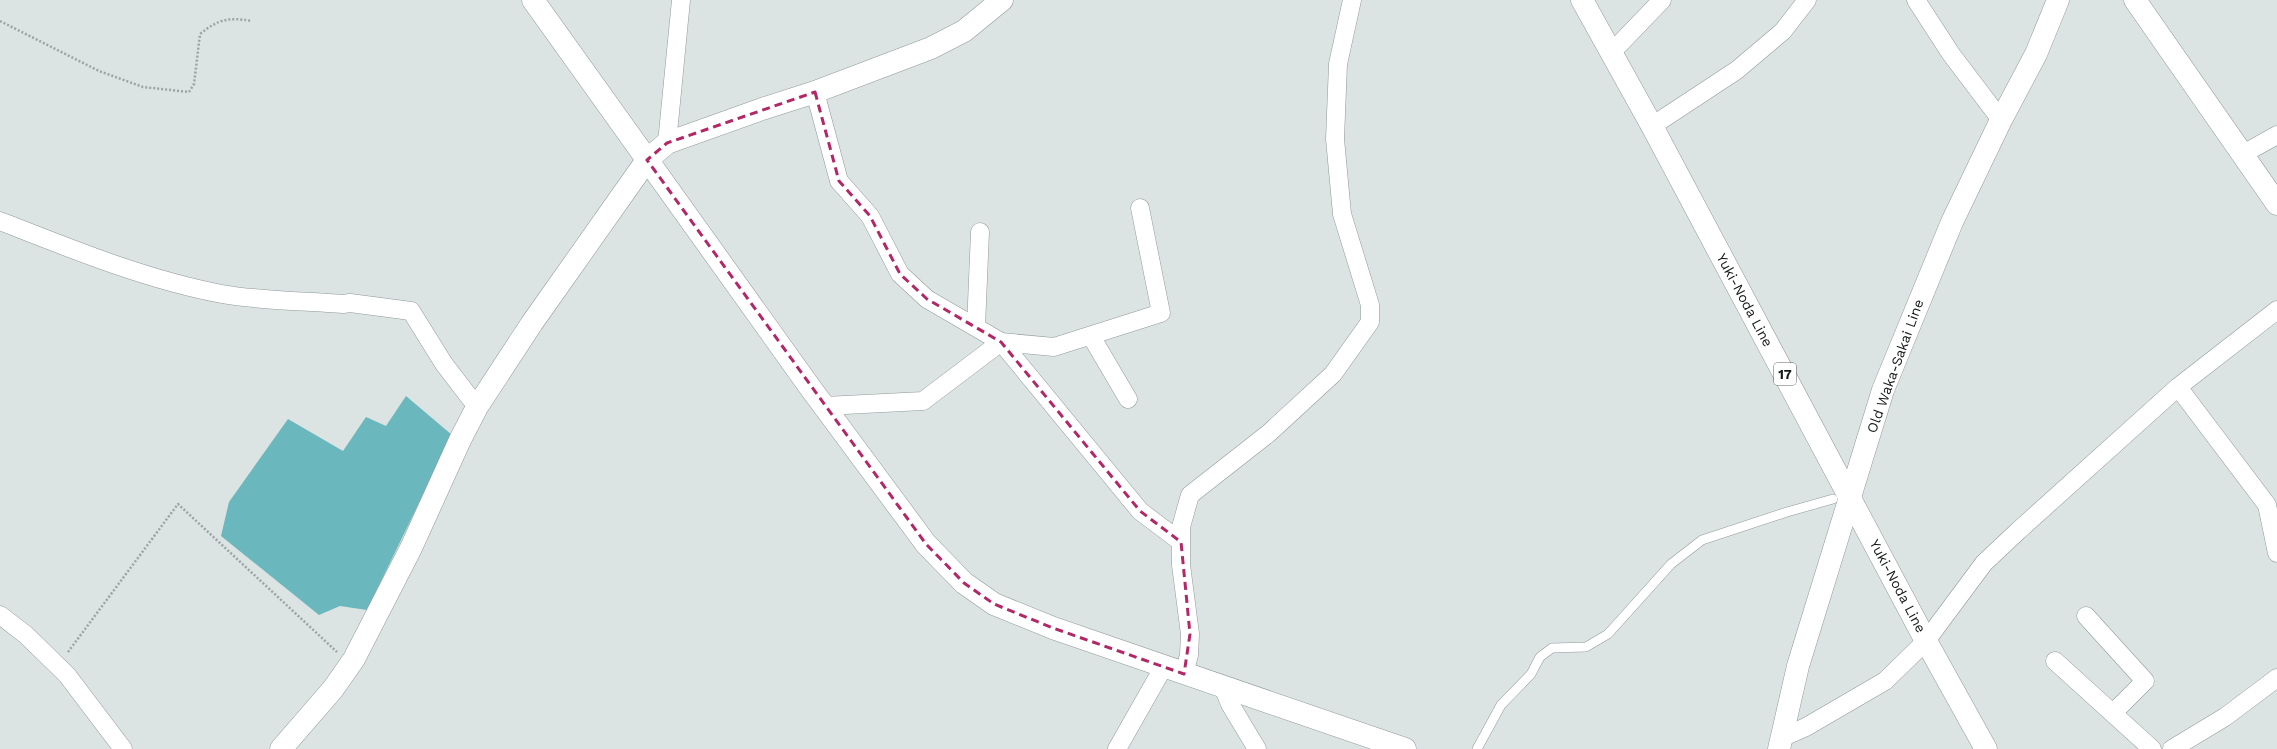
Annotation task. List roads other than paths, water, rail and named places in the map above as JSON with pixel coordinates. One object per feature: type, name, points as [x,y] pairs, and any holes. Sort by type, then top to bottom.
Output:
[{"type":"street","points":[[533,0],[647,160],[926,544],[964,583],[994,604],[1053,628],[1163,668],[1224,687],[1405,749]]},
{"type":"street","points":[[667,144],[681,0]]},
{"type":"street","points":[[281,749],[332,689],[350,664],[411,548],[460,440],[477,407],[540,311],[647,160],[667,144],[762,109],[816,92],[931,48],[964,31],[1002,0]]},
{"type":"street","points":[[1184,674],[1189,655],[1190,634],[1181,565],[1181,527],[1190,495],[1268,433],[1333,374],[1370,322],[1370,305],[1342,214],[1335,139],[1338,64],[1352,0]]},
{"type":"street","name":"Yuki-Noda Line","points":[[1582,0],[1652,126],[1842,497],[1926,641],[1986,749]]},
{"type":"street","points":[[1611,53],[1662,0]]},
{"type":"street","points":[[1652,126],[1737,70],[1783,31],[1807,0]]},
{"type":"street","points":[[1916,0],[1951,54],[2001,120]]},
{"type":"street","name":"Old Waka-Sakai Line","points":[[1780,744],[1798,666],[1842,497],[1916,306],[1952,222],[2001,120],[2036,54],[2058,0]]},
{"type":"street","points":[[2140,2],[2243,154],[2276,199]]},
{"type":"street","points":[[816,92],[839,181],[870,216],[900,274],[926,298],[1001,342],[1140,511],[1181,542]]},
{"type":"street","points":[[2243,154],[2277,135]]},
{"type":"street","points":[[825,406],[923,401],[1001,342],[1054,347],[1161,313],[1140,208]]},
{"type":"street","points":[[0,221],[76,252],[200,289],[224,294],[343,304],[350,303],[411,311],[444,364],[477,407]]},
{"type":"street","points":[[976,327],[980,232]]},
{"type":"street","points":[[1780,744],[1806,727],[1885,681],[1926,641],[1984,563],[2178,387],[2277,310]]},
{"type":"street","points":[[1091,336],[1128,399]]},
{"type":"street","points":[[2178,387],[2266,505],[2277,553]]},
{"type":"street","points":[[0,615],[26,635],[67,675],[123,749]]},
{"type":"street","points":[[2086,616],[2145,681],[2113,713]]},
{"type":"street","points":[[2055,661],[2152,749]]},
{"type":"street","points":[[1123,746],[1163,668]]},
{"type":"street","points":[[2172,749],[2224,717],[2277,678]]},
{"type":"street","points":[[1224,687],[1230,704],[1257,749]]},
{"type":"lane","points":[[1477,749],[1501,705],[1531,674],[1540,657],[1552,648],[1586,647],[1608,634],[1671,564],[1702,540],[1787,512],[1842,497]]}]
